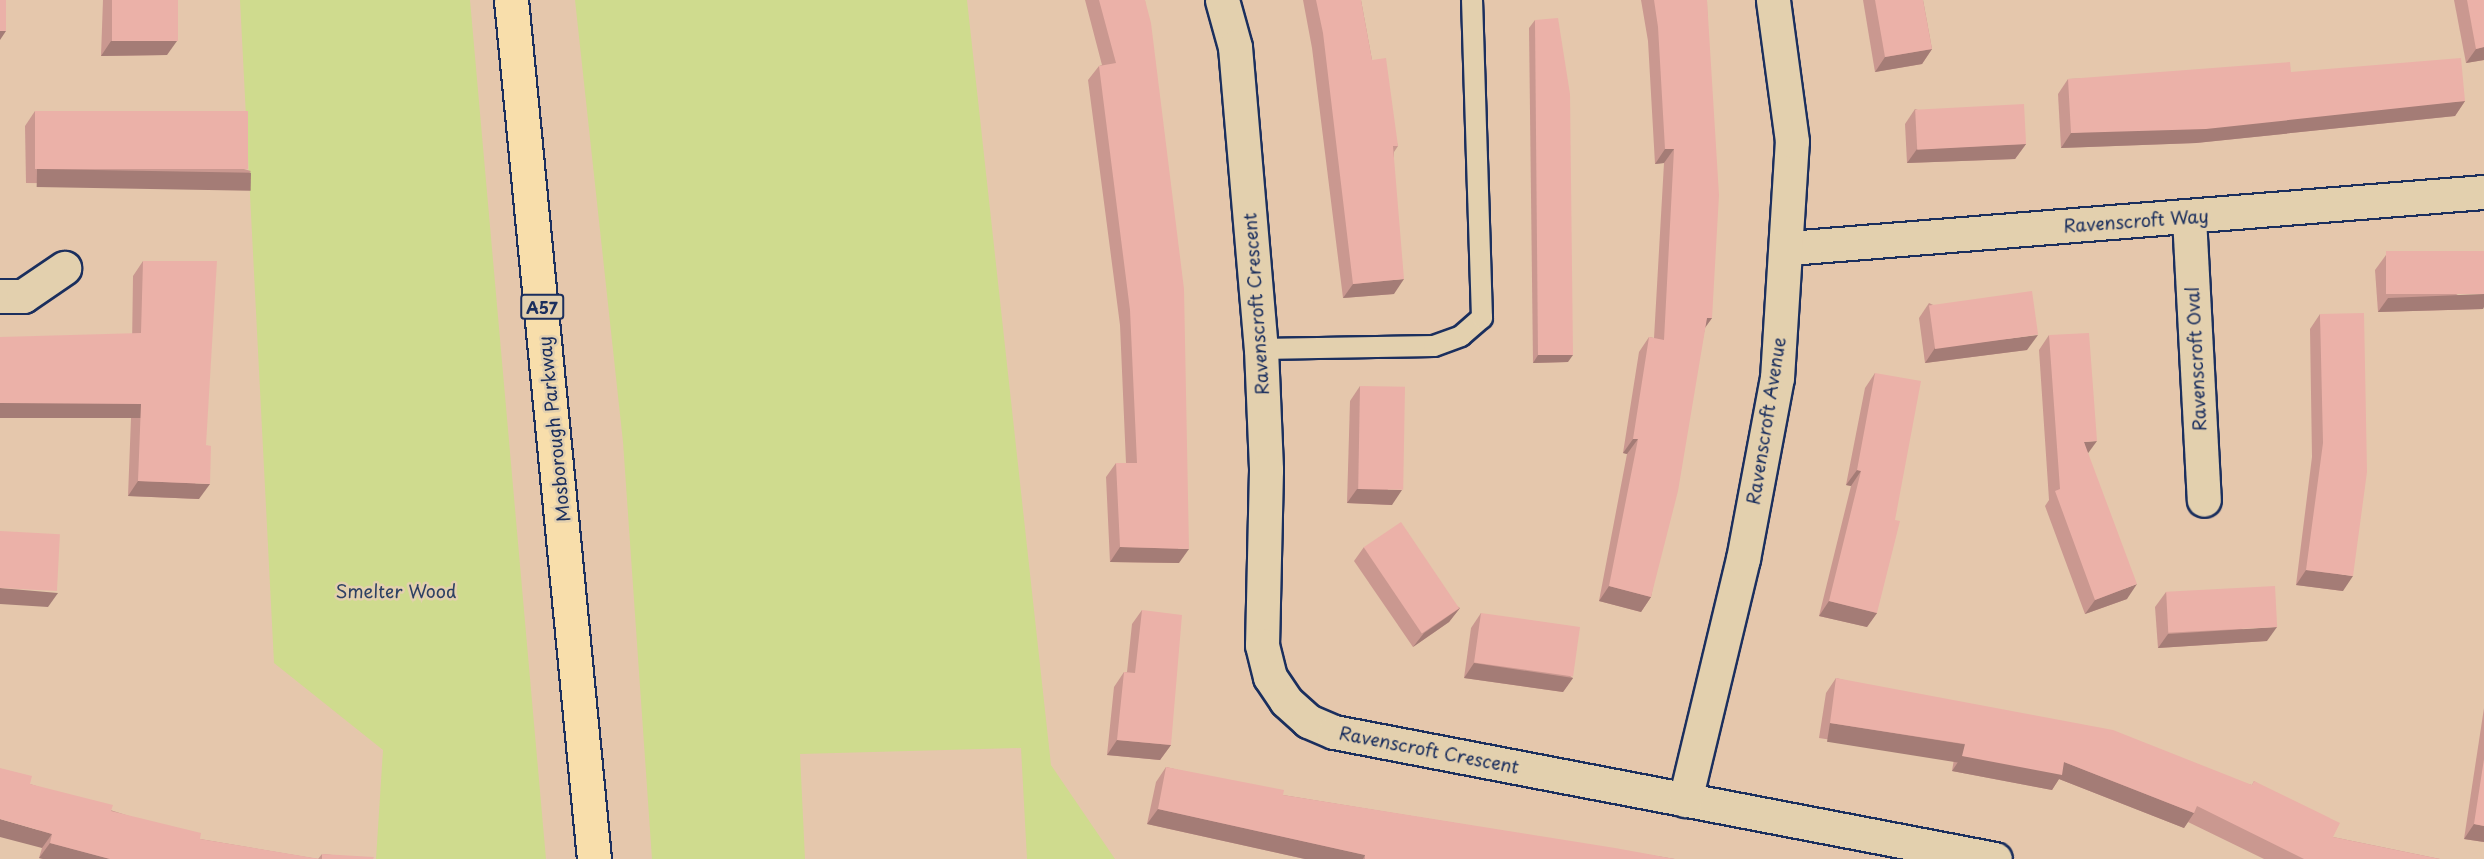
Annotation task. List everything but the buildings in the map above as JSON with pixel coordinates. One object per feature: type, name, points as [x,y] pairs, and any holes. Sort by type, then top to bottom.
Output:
[{"type":"highway","name":"Mosborough Parkway","points":[[511,0],[594,859]]},
{"type":"street","name":"Ravenscroft Crescent","points":[[1222,0],[1235,47],[1261,349],[1266,470],[1262,645],[1270,677],[1286,701],[1308,721],[1334,732],[1995,859]]},
{"type":"street","name":"Ravenscroft Avenue","points":[[1685,800],[1743,559],[1777,378],[1789,248],[1792,141],[1773,0]]},
{"type":"street","name":"Ravenscroft Way","points":[[1789,248],[2484,192]]},
{"type":"street","name":"Ravenscroft Oval","points":[[2189,217],[2204,500]]},
{"type":"street","points":[[0,296],[23,296],[64,268]]},
{"type":"lane","points":[[1261,349],[1434,346],[1461,336],[1482,318],[1472,0]]},
{"type":"green space","name":"Smelter Wood","points":[[240,0],[470,0],[546,859],[376,859],[383,750],[274,663]]},
{"type":"green space","points":[[575,0],[967,0],[1051,765],[1115,859],[1027,859],[1021,748],[800,754],[805,859],[652,859],[623,442]]}]
